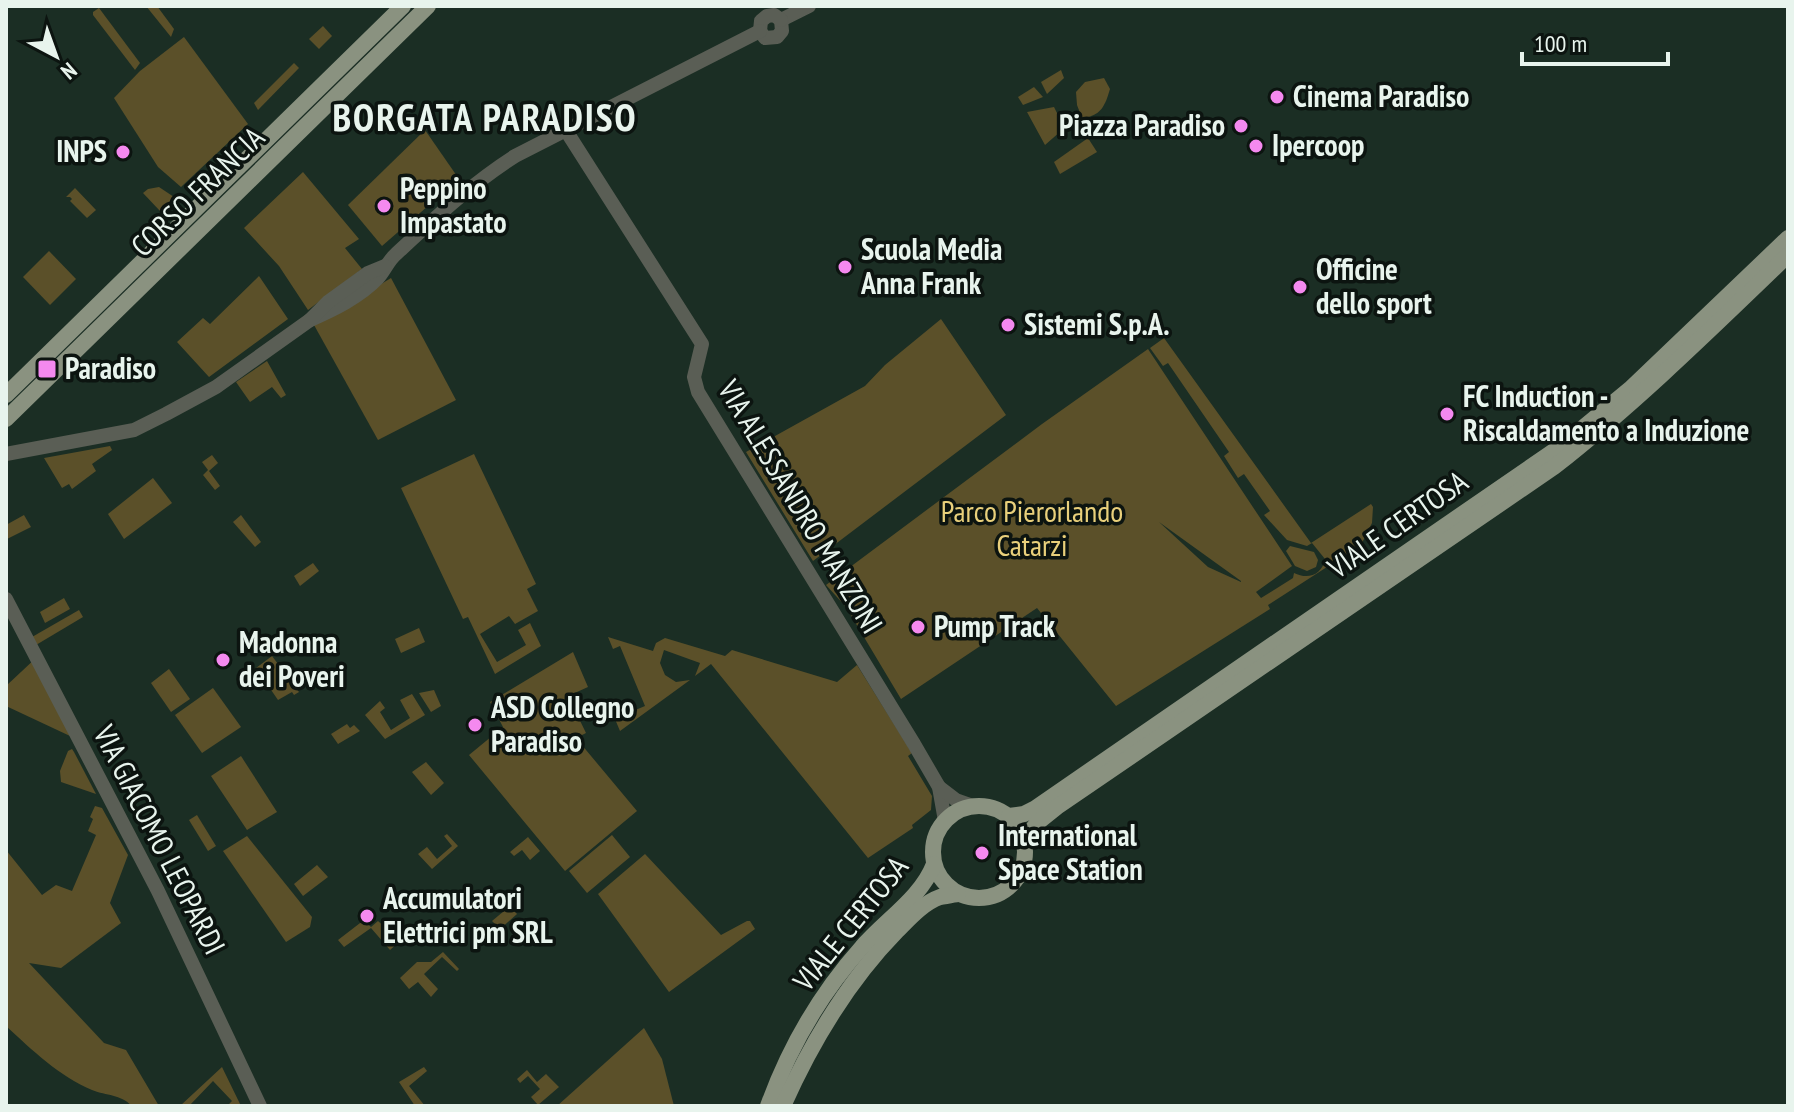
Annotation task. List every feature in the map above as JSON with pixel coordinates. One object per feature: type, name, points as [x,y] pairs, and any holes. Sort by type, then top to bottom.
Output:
[{"type":"main road","name":"CORSO FRANCIA","points":[[6,395],[403,6]]},
{"type":"main road","name":"CORSO FRANCIA","points":[[6,419],[428,6]]},
{"type":"main road","name":"VIALE CERTOSA","points":[[1009,816],[1034,809],[1545,458],[1630,389],[1788,238]]},
{"type":"main road","name":"VIALE CERTOSA","points":[[1024,840],[1046,815],[1554,467],[1641,395],[1788,255]]},
{"type":"main road","points":[[973,806],[994,808],[1009,816],[1020,829],[1024,840],[1024,866],[1009,888],[984,898],[958,894],[939,876],[934,864],[934,841],[940,817],[973,806]]},
{"type":"main road","name":"VIALE CERTOSA","points":[[768,1106],[801,1034],[833,983],[862,947],[926,881],[934,864]]},
{"type":"main road","name":"VIALE CERTOSA","points":[[783,1106],[802,1062],[827,1019],[870,961],[918,911],[940,897],[958,894]]},
{"type":"street","points":[[6,454],[134,430],[204,395],[308,322],[368,273],[385,266],[435,217],[483,177],[527,149],[760,31],[759,24],[765,17],[774,15],[781,20],[809,6]]},
{"type":"street","name":"VIA ALESSANDRO MANZONI","points":[[565,129],[702,344],[694,377],[698,392],[810,579],[939,787],[956,800],[973,806]]},
{"type":"street","name":"VIA GIACOMO LEOPARDI","points":[[6,599],[158,891],[260,1106]]},
{"type":"street","name":"VIA ALESSANDRO MANZONI","points":[[939,787],[940,817]]},
{"type":"green space","points":[[146,6],[157,6],[174,29],[171,37]]},
{"type":"green space","points":[[99,8],[140,63],[135,70],[93,15]]},
{"type":"green space","points":[[323,26],[332,36],[319,49],[309,39]]},
{"type":"green space","points":[[184,37],[248,124],[181,187],[158,167],[114,98],[140,71]]},
{"type":"green space","points":[[294,63],[299,68],[258,110],[254,103]]},
{"type":"green space","points":[[1061,70],[1064,78],[1047,94],[1041,82]]},
{"type":"green space","points":[[1104,78],[1110,89],[1104,105],[1094,115],[1082,118],[1076,92],[1085,82]]},
{"type":"green space","points":[[1034,87],[1043,97],[1023,105],[1018,97]]},
{"type":"green space","points":[[1054,107],[1057,113],[1068,118],[1069,124],[1045,145],[1027,112]]},
{"type":"green space","points":[[425,130],[459,179],[382,246],[348,205]]},
{"type":"green space","points":[[1088,138],[1097,152],[1060,174],[1054,162]]},
{"type":"green space","points":[[303,172],[359,239],[345,248],[362,269],[308,310],[279,266],[244,228]]},
{"type":"green space","points":[[159,187],[174,197],[160,211],[143,193]]},
{"type":"green space","points":[[75,188],[96,210],[87,218],[70,201],[70,197],[66,197]]},
{"type":"green space","points":[[49,251],[76,279],[50,305],[23,277]]},
{"type":"green space","points":[[259,276],[288,319],[209,377],[177,342],[203,318],[210,324]]},
{"type":"green space","points":[[391,278],[456,400],[378,440],[314,325]]},
{"type":"green space","points":[[941,319],[1006,415],[813,561],[746,452],[865,386],[885,365]]},
{"type":"green space","name":"Parco Pierorlando Catarzi","points":[[1164,338],[1311,543],[1371,504],[1372,523],[1361,545],[1268,605],[1270,609],[1116,706],[1037,608],[901,699],[846,607],[826,585],[1148,349],[1292,566],[1256,592],[1261,598],[1293,578],[1294,573],[1309,576],[1321,569],[1325,559],[1312,543],[1307,546],[1287,540],[1264,515],[1270,511],[1244,474],[1238,478],[1224,456],[1229,452],[1168,363],[1163,366],[1150,348]],"holes":[[[1159,522],[1241,581],[1208,567]]]},
{"type":"green space","points":[[267,361],[286,395],[281,398],[272,387],[250,402],[236,382]]},
{"type":"green space","points":[[110,446],[112,450],[92,464],[96,471],[72,489],[69,484],[62,488],[44,458]]},
{"type":"green space","points":[[474,454],[536,584],[527,589],[538,611],[515,624],[509,616],[480,634],[497,662],[526,645],[518,630],[530,623],[541,646],[495,674],[468,617],[463,619],[401,488]]},
{"type":"green space","points":[[212,455],[218,463],[209,471],[220,486],[215,490],[203,475],[208,470],[202,462]]},
{"type":"green space","points":[[153,478],[172,503],[124,539],[108,514]]},
{"type":"green space","points":[[24,515],[31,527],[7,539],[6,525]]},
{"type":"green space","points":[[241,515],[261,542],[255,547],[233,522]]},
{"type":"green space","points":[[1290,546],[1314,552],[1318,560],[1316,567],[1307,571],[1295,566],[1286,551]]},
{"type":"green space","points":[[313,563],[319,571],[300,586],[294,576]]},
{"type":"green space","points":[[64,598],[70,609],[45,623],[40,612]]},
{"type":"green space","points":[[79,610],[83,617],[36,645],[32,637]]},
{"type":"green space","points":[[419,628],[425,642],[401,653],[395,639]]},
{"type":"green space","points":[[608,637],[653,651],[656,643],[665,638],[725,656],[732,650],[837,682],[857,665],[912,753],[908,756],[932,796],[931,810],[912,825],[913,828],[868,858],[711,664],[695,676],[700,663],[664,650],[660,663],[665,675],[676,682],[690,680],[620,731],[612,712],[618,710],[621,716],[645,706],[620,646],[613,649]]},
{"type":"green space","points":[[573,652],[588,687],[568,696],[586,733],[576,738],[637,811],[565,871],[469,755],[503,727],[490,702]]},
{"type":"green space","points":[[272,656],[299,692],[294,695],[292,692],[278,700],[256,668]]},
{"type":"green space","points":[[37,657],[70,736],[6,706],[6,686]]},
{"type":"green space","points":[[169,669],[190,699],[171,712],[151,683]]},
{"type":"green space","points":[[213,688],[241,727],[202,753],[175,715]]},
{"type":"green space","points":[[434,690],[441,706],[431,712],[419,693]]},
{"type":"green space","points":[[412,694],[425,715],[385,739],[365,715],[380,701],[385,708],[380,712],[391,730],[410,718],[400,700]]},
{"type":"green space","points":[[347,724],[350,728],[354,725],[360,731],[338,744],[331,734]]},
{"type":"green space","points":[[72,749],[96,794],[61,782],[60,771],[68,751]]},
{"type":"green space","points":[[241,756],[277,812],[247,830],[211,776]]},
{"type":"green space","points":[[426,762],[444,783],[431,795],[412,772]]},
{"type":"green space","points":[[95,806],[102,808],[128,855],[110,903],[121,923],[61,968],[29,963],[104,1043],[126,1050],[159,1106],[132,1106],[118,1097],[80,1084],[46,1062],[6,1026],[6,850],[42,895],[56,885],[72,891],[96,835],[88,831]]},
{"type":"green space","points":[[197,815],[216,846],[208,851],[189,820]]},
{"type":"green space","points":[[447,834],[458,846],[432,869],[418,854],[427,847],[437,859],[452,846],[444,836]]},
{"type":"green space","points":[[612,835],[630,857],[587,893],[569,871]]},
{"type":"green space","points":[[247,836],[312,917],[310,927],[286,942],[223,851]]},
{"type":"green space","points":[[528,837],[540,851],[530,860],[522,850],[514,856],[510,852]]},
{"type":"green space","points":[[645,854],[721,935],[747,921],[755,929],[669,992],[598,894]]},
{"type":"green space","points":[[317,865],[328,877],[303,896],[294,884]]},
{"type":"green space","points":[[510,906],[517,914],[500,929],[492,921]]},
{"type":"green space","points":[[364,920],[371,927],[378,921],[400,941],[390,950],[371,928],[344,947],[338,940]]},
{"type":"green space","points":[[443,952],[459,969],[457,971],[442,957],[424,974],[438,989],[431,997],[418,982],[409,989],[400,978],[417,962],[431,962]]},
{"type":"green space","points":[[644,1028],[662,1059],[674,1106],[557,1106]]},
{"type":"green space","points":[[222,1067],[241,1106],[227,1106],[232,1101],[213,1081],[189,1106],[180,1106]]},
{"type":"green space","points":[[424,1067],[427,1071],[409,1086],[425,1106],[415,1106],[399,1082]]},
{"type":"green space","points":[[527,1070],[537,1082],[546,1074],[559,1087],[538,1105],[531,1097],[540,1089],[528,1076],[520,1083],[517,1079]]},
{"type":"place","name":"Cinema Paradiso","points":[[1277,97]]},
{"type":"place","name":"Piazza Paradiso","points":[[1241,126]]},
{"type":"place","name":"Ipercoop","points":[[1256,146]]},
{"type":"place","name":"INPS","points":[[123,152]]},
{"type":"place","name":"Peppino Impastato","points":[[384,206]]},
{"type":"place","name":"Scuola Media Anna Frank","points":[[845,267]]},
{"type":"place","name":"Officine dello sport","points":[[1300,287]]},
{"type":"place","name":"Sistemi S.p.A.","points":[[1008,325]]},
{"type":"place","name":"Paradiso","points":[[47,369]]},
{"type":"place","name":"FC Induction - Riscaldamento a Induzione","points":[[1447,414]]},
{"type":"place","name":"Pump Track","points":[[918,627]]},
{"type":"place","name":"Madonna dei Poveri","points":[[223,660]]},
{"type":"place","name":"ASD Collegno Paradiso","points":[[475,725]]},
{"type":"place","name":"International Space Station","points":[[982,853]]},
{"type":"place","name":"Accumulatori Elettrici pm SRL","points":[[367,916]]},
{"type":"district","name":"BORGATA PARADISO","points":[[485,118]]}]
